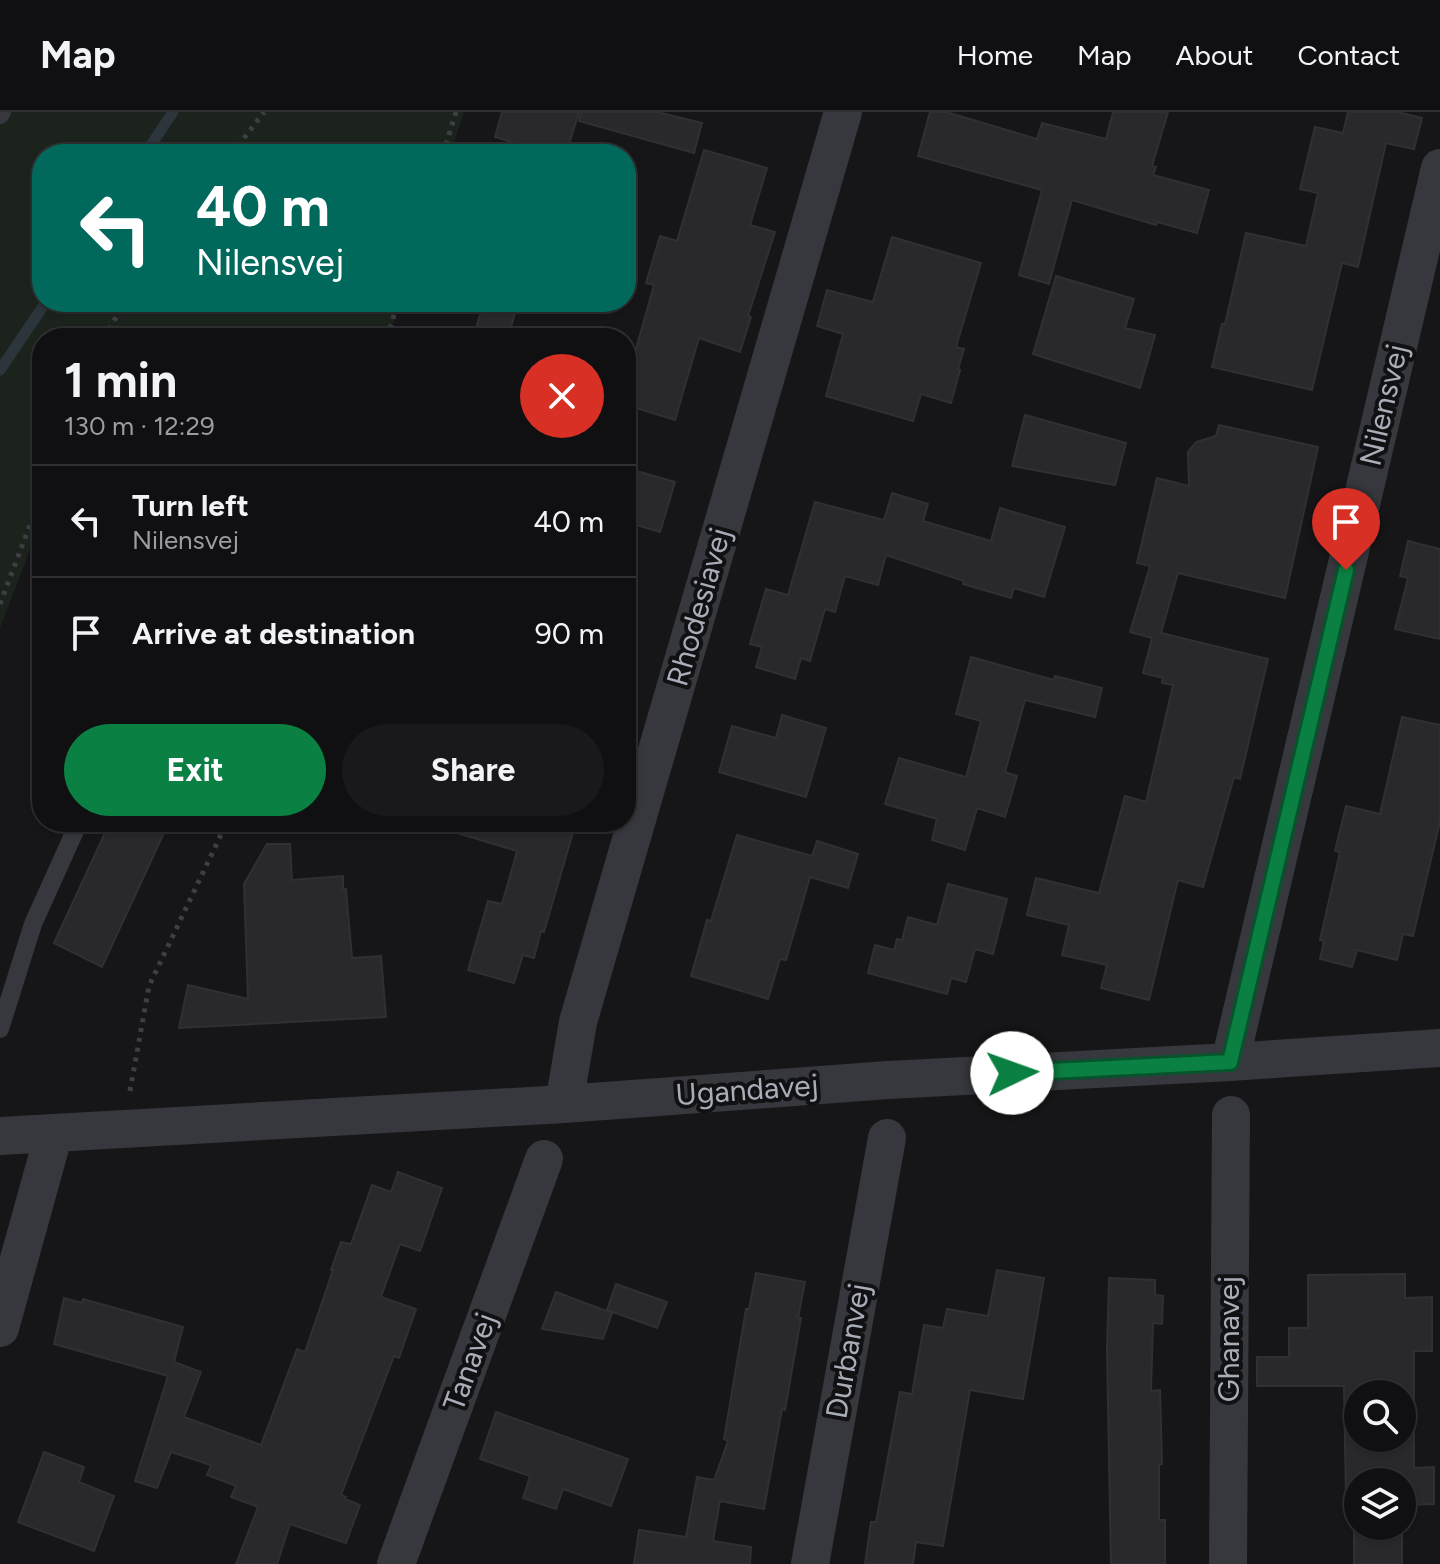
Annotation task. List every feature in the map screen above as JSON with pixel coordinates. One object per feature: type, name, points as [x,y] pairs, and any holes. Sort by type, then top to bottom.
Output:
[{"type":"street","name":"Rhodesiavej","points":[[636,823],[843,112]]},
{"type":"street","name":"Nilensvej","points":[[1230,1062],[1440,168]]},
{"type":"street","name":"Rhodesiavej","points":[[564,1104],[578,1022],[633,832]]},
{"type":"street","name":"Ugandavej","points":[[0,1136],[564,1104],[888,1080],[1440,1048]]},
{"type":"street","name":"Ghanavej","points":[[1228,1564],[1231,1115]]},
{"type":"street","points":[[0,1328],[54,1133]]},
{"type":"street","name":"Durbanvej","points":[[810,1564],[887,1138]]},
{"type":"street","name":"Tanavej","points":[[396,1564],[544,1159]]},
{"type":"lane","points":[[0,1029],[33,924],[74,832]]},
{"type":"path","points":[[240,144],[264,112]]},
{"type":"path","points":[[446,144],[456,112]]},
{"type":"path","points":[[0,604],[32,519]]},
{"type":"path","points":[[123,1127],[149,986],[222,832]]},
{"type":"shaded area","points":[[0,112],[464,112],[453,144],[32,144],[32,312],[397,312],[391,328],[32,328],[32,544],[0,628]]},
{"type":"building","points":[[502,112],[579,112],[569,144],[519,144],[495,137]]},
{"type":"building","points":[[581,112],[657,112],[702,123],[694,153],[579,121]]},
{"type":"building","points":[[930,112],[946,112],[1037,139],[1042,123],[1106,139],[1113,112],[1168,112],[1152,166],[1156,167],[1153,175],[1209,190],[1197,233],[1157,222],[1156,225],[1072,200],[1049,284],[1019,275],[1042,190],[918,156]]},
{"type":"building","points":[[1348,112],[1397,112],[1422,118],[1414,149],[1386,143],[1358,267],[1342,263],[1312,390],[1212,367],[1246,233],[1306,246],[1318,193],[1300,189],[1315,127],[1343,133]]},
{"type":"building","points":[[704,150],[767,168],[750,225],[775,232],[740,352],[699,338],[675,420],[636,408],[636,349],[654,285],[646,283],[660,236],[677,241]]},
{"type":"building","points":[[892,237],[981,263],[956,347],[964,349],[951,403],[921,394],[913,421],[826,396],[843,334],[817,326],[827,290],[873,302]]},
{"type":"building","points":[[1056,276],[1134,299],[1125,328],[1155,335],[1140,388],[1033,354]]},
{"type":"building","points":[[481,312],[515,312],[511,328],[476,328]]},
{"type":"building","points":[[1025,415],[1126,443],[1115,485],[1012,466]]},
{"type":"building","points":[[1219,425],[1318,447],[1285,598],[1178,573],[1161,633],[1268,659],[1240,779],[1234,777],[1203,887],[1178,880],[1149,1000],[1101,988],[1107,965],[1062,955],[1069,925],[1027,915],[1036,878],[1099,893],[1125,796],[1146,802],[1173,685],[1162,683],[1163,678],[1143,673],[1152,638],[1130,632],[1150,566],[1137,563],[1157,478],[1189,486],[1188,452],[1196,442],[1216,436]]},
{"type":"building","points":[[636,471],[675,482],[660,532],[636,525]]},
{"type":"building","points":[[892,493],[928,504],[923,521],[991,541],[1000,508],[1065,527],[1044,597],[1014,588],[1011,598],[886,555],[878,585],[845,576],[835,612],[825,609],[810,661],[801,658],[795,679],[756,667],[762,647],[750,644],[766,589],[788,595],[815,502],[884,520]]},
{"type":"building","points":[[1408,541],[1440,549],[1440,639],[1395,629],[1408,578],[1400,576]]},
{"type":"building","points":[[971,657],[1054,680],[1055,676],[1102,688],[1095,717],[1025,700],[1005,772],[1017,776],[1005,817],[977,808],[965,850],[932,840],[937,819],[885,804],[899,758],[966,777],[981,721],[956,714]]},
{"type":"building","points":[[782,715],[826,728],[806,797],[719,772],[732,726],[776,738]]},
{"type":"building","points":[[1402,717],[1440,725],[1440,821],[1413,936],[1403,934],[1397,960],[1357,950],[1352,967],[1320,959],[1324,941],[1320,940],[1340,852],[1335,851],[1346,806],[1380,814]]},
{"type":"building","points":[[105,832],[164,832],[102,967],[54,943]]},
{"type":"building","points":[[454,832],[573,832],[534,958],[523,955],[514,983],[468,970],[488,901],[502,904],[517,851]]},
{"type":"building","points":[[737,835],[812,856],[817,841],[858,854],[848,888],[810,877],[786,960],[780,959],[768,999],[691,976]]},
{"type":"building","points":[[267,844],[290,844],[292,880],[343,876],[352,958],[381,956],[386,1017],[179,1028],[188,985],[248,999],[244,884]]},
{"type":"building","points":[[948,884],[1007,899],[993,954],[975,949],[966,982],[951,978],[947,994],[868,973],[875,945],[894,950],[897,939],[902,940],[908,917],[937,925]]},
{"type":"building","points":[[398,1172],[442,1188],[420,1251],[400,1244],[381,1297],[416,1309],[399,1358],[394,1356],[341,1495],[360,1505],[346,1543],[290,1524],[277,1564],[236,1564],[258,1507],[231,1497],[236,1486],[207,1475],[211,1465],[171,1452],[157,1488],[135,1481],[168,1376],[54,1344],[64,1298],[82,1303],[83,1299],[183,1327],[174,1362],[201,1372],[184,1417],[261,1445],[297,1349],[305,1352],[341,1242],[351,1244],[372,1185],[391,1192]]},
{"type":"building","points":[[997,1270],[1044,1278],[1023,1399],[970,1390],[943,1546],[916,1542],[913,1564],[865,1564],[871,1522],[876,1522],[900,1392],[912,1394],[924,1325],[943,1328],[947,1309],[988,1316]]},
{"type":"building","points":[[756,1273],[805,1282],[785,1410],[782,1409],[764,1509],[720,1501],[713,1541],[751,1547],[750,1564],[634,1564],[639,1530],[686,1537],[697,1477],[714,1480],[728,1441],[724,1439],[746,1309],[749,1309]]},
{"type":"building","points":[[1405,1274],[1405,1298],[1432,1297],[1432,1351],[1414,1351],[1414,1380],[1344,1380],[1344,1386],[1257,1386],[1257,1357],[1289,1357],[1289,1328],[1308,1328],[1308,1275]]},
{"type":"building","points":[[1109,1278],[1155,1280],[1155,1295],[1163,1296],[1162,1324],[1153,1323],[1151,1391],[1160,1390],[1162,1464],[1159,1464],[1159,1520],[1165,1520],[1165,1564],[1111,1564],[1107,1349]]},
{"type":"building","points":[[616,1284],[667,1302],[657,1328],[607,1310]]},
{"type":"building","points":[[556,1292],[612,1313],[603,1339],[542,1329]]},
{"type":"building","points":[[496,1412],[628,1459],[611,1506],[563,1489],[556,1509],[523,1498],[530,1476],[480,1459]]},
{"type":"building","points":[[44,1452],[84,1467],[79,1482],[114,1496],[94,1551],[18,1522]]},
{"type":"building","points":[[1345,1452],[1414,1452],[1414,1468],[1345,1468]]},
{"type":"building","points":[[1434,1467],[1434,1504],[1416,1505],[1414,1468]]},
{"type":"building","points":[[1354,1540],[1402,1540],[1402,1564],[1354,1564]]},
{"type":"waterway","points":[[152,144],[173,112]]},
{"type":"waterway","points":[[0,370],[39,312]]},
{"type":"route","points":[[1012,1073],[1230,1062],[1346,570]]}]
